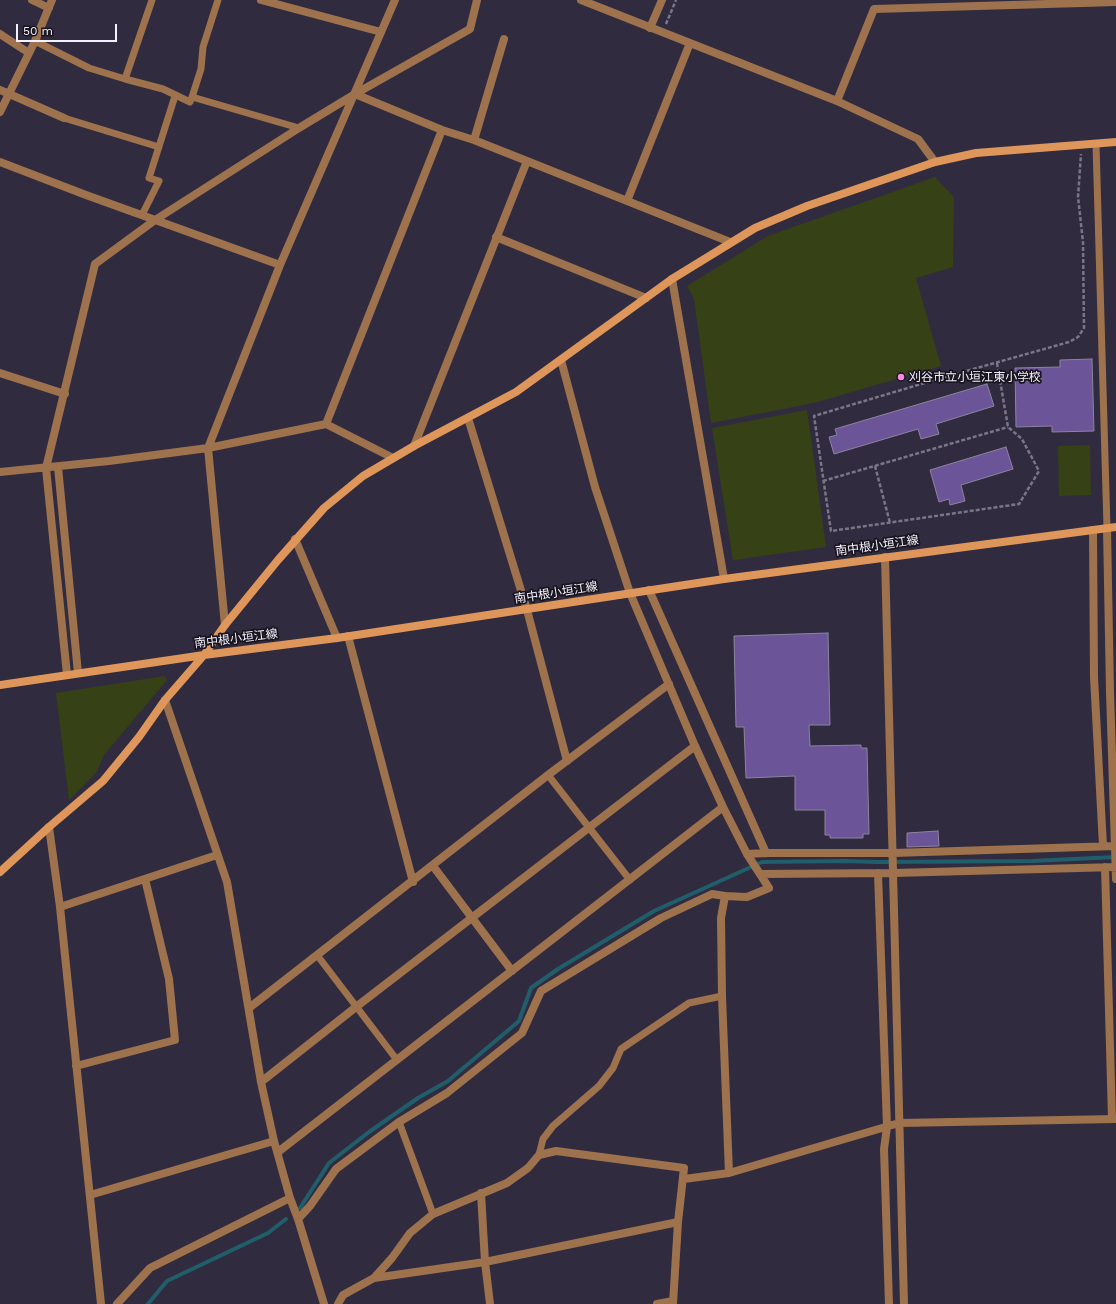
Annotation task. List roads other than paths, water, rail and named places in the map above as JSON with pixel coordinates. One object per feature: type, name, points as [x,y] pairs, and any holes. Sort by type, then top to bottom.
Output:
[{"type":"street","points":[[32,0],[49,8]]},
{"type":"street","points":[[0,112],[35,41],[52,0]]},
{"type":"street","points":[[261,0],[381,32]]},
{"type":"street","points":[[225,625],[208,448],[280,265],[395,0]]},
{"type":"street","points":[[67,675],[46,468],[95,264],[155,220],[299,128],[355,94],[470,29],[477,0]]},
{"type":"street","points":[[581,0],[837,101],[918,139],[935,162]]},
{"type":"street","points":[[650,28],[662,0]]},
{"type":"street","points":[[837,101],[878,0]]},
{"type":"street","points":[[874,9],[1116,2]]},
{"type":"street","points":[[0,34],[29,53]]},
{"type":"street","points":[[474,140],[504,39]]},
{"type":"street","points":[[627,201],[690,43]]},
{"type":"street","points":[[0,90],[64,118]]},
{"type":"street","points":[[355,94],[442,130],[474,140],[730,242]]},
{"type":"street","points":[[326,424],[442,130]]},
{"type":"street","points":[[0,872],[49,827],[103,781],[139,737],[165,700],[204,655],[225,625],[295,539],[324,508],[363,476],[414,446],[516,392],[672,279],[755,228],[807,206],[935,162],[976,153],[1116,142]]},
{"type":"street","points":[[414,446],[527,161]]},
{"type":"street","points":[[0,162],[280,265]]},
{"type":"street","points":[[496,237],[646,298]]},
{"type":"street","points":[[672,279],[724,579]]},
{"type":"street","points":[[298,1219],[310,1206],[336,1169],[400,1122],[447,1093],[522,1033],[541,991],[661,918],[712,894],[747,897],[769,888],[749,856],[723,807],[695,746],[630,593],[595,487],[561,360]]},
{"type":"street","points":[[0,373],[64,394]]},
{"type":"street","points":[[468,418],[527,610],[567,761]]},
{"type":"street","points":[[0,472],[58,467],[208,448],[326,424],[393,458]]},
{"type":"street","points":[[58,467],[78,673]]},
{"type":"street","name":"南中根小垣江線","points":[[0,685],[204,655],[337,638],[724,579],[1116,527]]},
{"type":"street","points":[[1107,528],[1116,879]]},
{"type":"street","points":[[1094,530],[1094,677],[1103,846]]},
{"type":"street","points":[[295,539],[337,638]]},
{"type":"street","points":[[885,557],[904,1304]]},
{"type":"street","points":[[649,590],[766,853]]},
{"type":"street","points":[[348,636],[413,882]]},
{"type":"street","points":[[249,1008],[413,882],[548,775],[669,684]]},
{"type":"street","points":[[165,700],[227,882],[261,1082],[274,1141],[290,1198],[298,1219],[324,1304]]},
{"type":"street","points":[[261,1082],[472,917],[695,746]]},
{"type":"street","points":[[278,1152],[723,807]]},
{"type":"street","points":[[49,827],[60,907],[101,1304]]},
{"type":"street","points":[[749,856],[766,853],[893,853],[1115,846]]},
{"type":"street","points":[[60,907],[217,855]]},
{"type":"street","points":[[433,866],[512,971]]},
{"type":"street","points":[[760,874],[878,873],[1116,866]]},
{"type":"street","points":[[684,1179],[729,1173],[899,1124],[1114,1119],[1105,867]]},
{"type":"street","points":[[878,873],[887,1127],[884,1149],[889,1304]]},
{"type":"street","points":[[76,1066],[175,1040],[170,978],[145,879]]},
{"type":"street","points":[[724,896],[721,918],[722,996],[729,1173]]},
{"type":"street","points":[[90,1195],[274,1141]]},
{"type":"street","points":[[338,1304],[343,1295],[374,1278],[392,1258],[410,1233],[434,1214],[507,1183],[528,1168],[539,1155],[556,1151],[684,1168],[684,1179],[678,1222],[673,1302],[657,1304]]},
{"type":"street","points":[[481,1193],[485,1262],[490,1304]]},
{"type":"street","points":[[117,1304],[150,1268],[290,1198]]},
{"type":"street","points":[[374,1278],[485,1262],[678,1222]]},
{"type":"lane","points":[[125,80],[152,0]]},
{"type":"lane","points":[[35,41],[89,68],[125,80],[163,89],[190,102],[201,69],[203,47],[218,0]]},
{"type":"lane","points":[[142,215],[159,181],[149,178],[175,96]]},
{"type":"lane","points":[[192,97],[299,128]]},
{"type":"lane","points":[[64,118],[159,146]]},
{"type":"lane","points":[[1096,144],[1107,528]]},
{"type":"lane","points":[[548,775],[630,880]]},
{"type":"lane","points":[[317,955],[397,1060]]},
{"type":"lane","points":[[539,1155],[543,1139],[549,1130],[599,1086],[613,1068],[620,1049],[689,1003],[722,996]]},
{"type":"lane","points":[[400,1122],[434,1214]]},
{"type":"waterway","points":[[300,1208],[329,1163],[369,1132],[418,1098],[448,1081],[519,1021],[531,988],[558,969],[654,911],[762,862],[1032,861],[1116,857]]},
{"type":"waterway","points":[[148,1304],[167,1281],[268,1233],[286,1219]]},
{"type":"place","name":"刈谷市立小垣江東小学校","points":[[901,377]]}]
